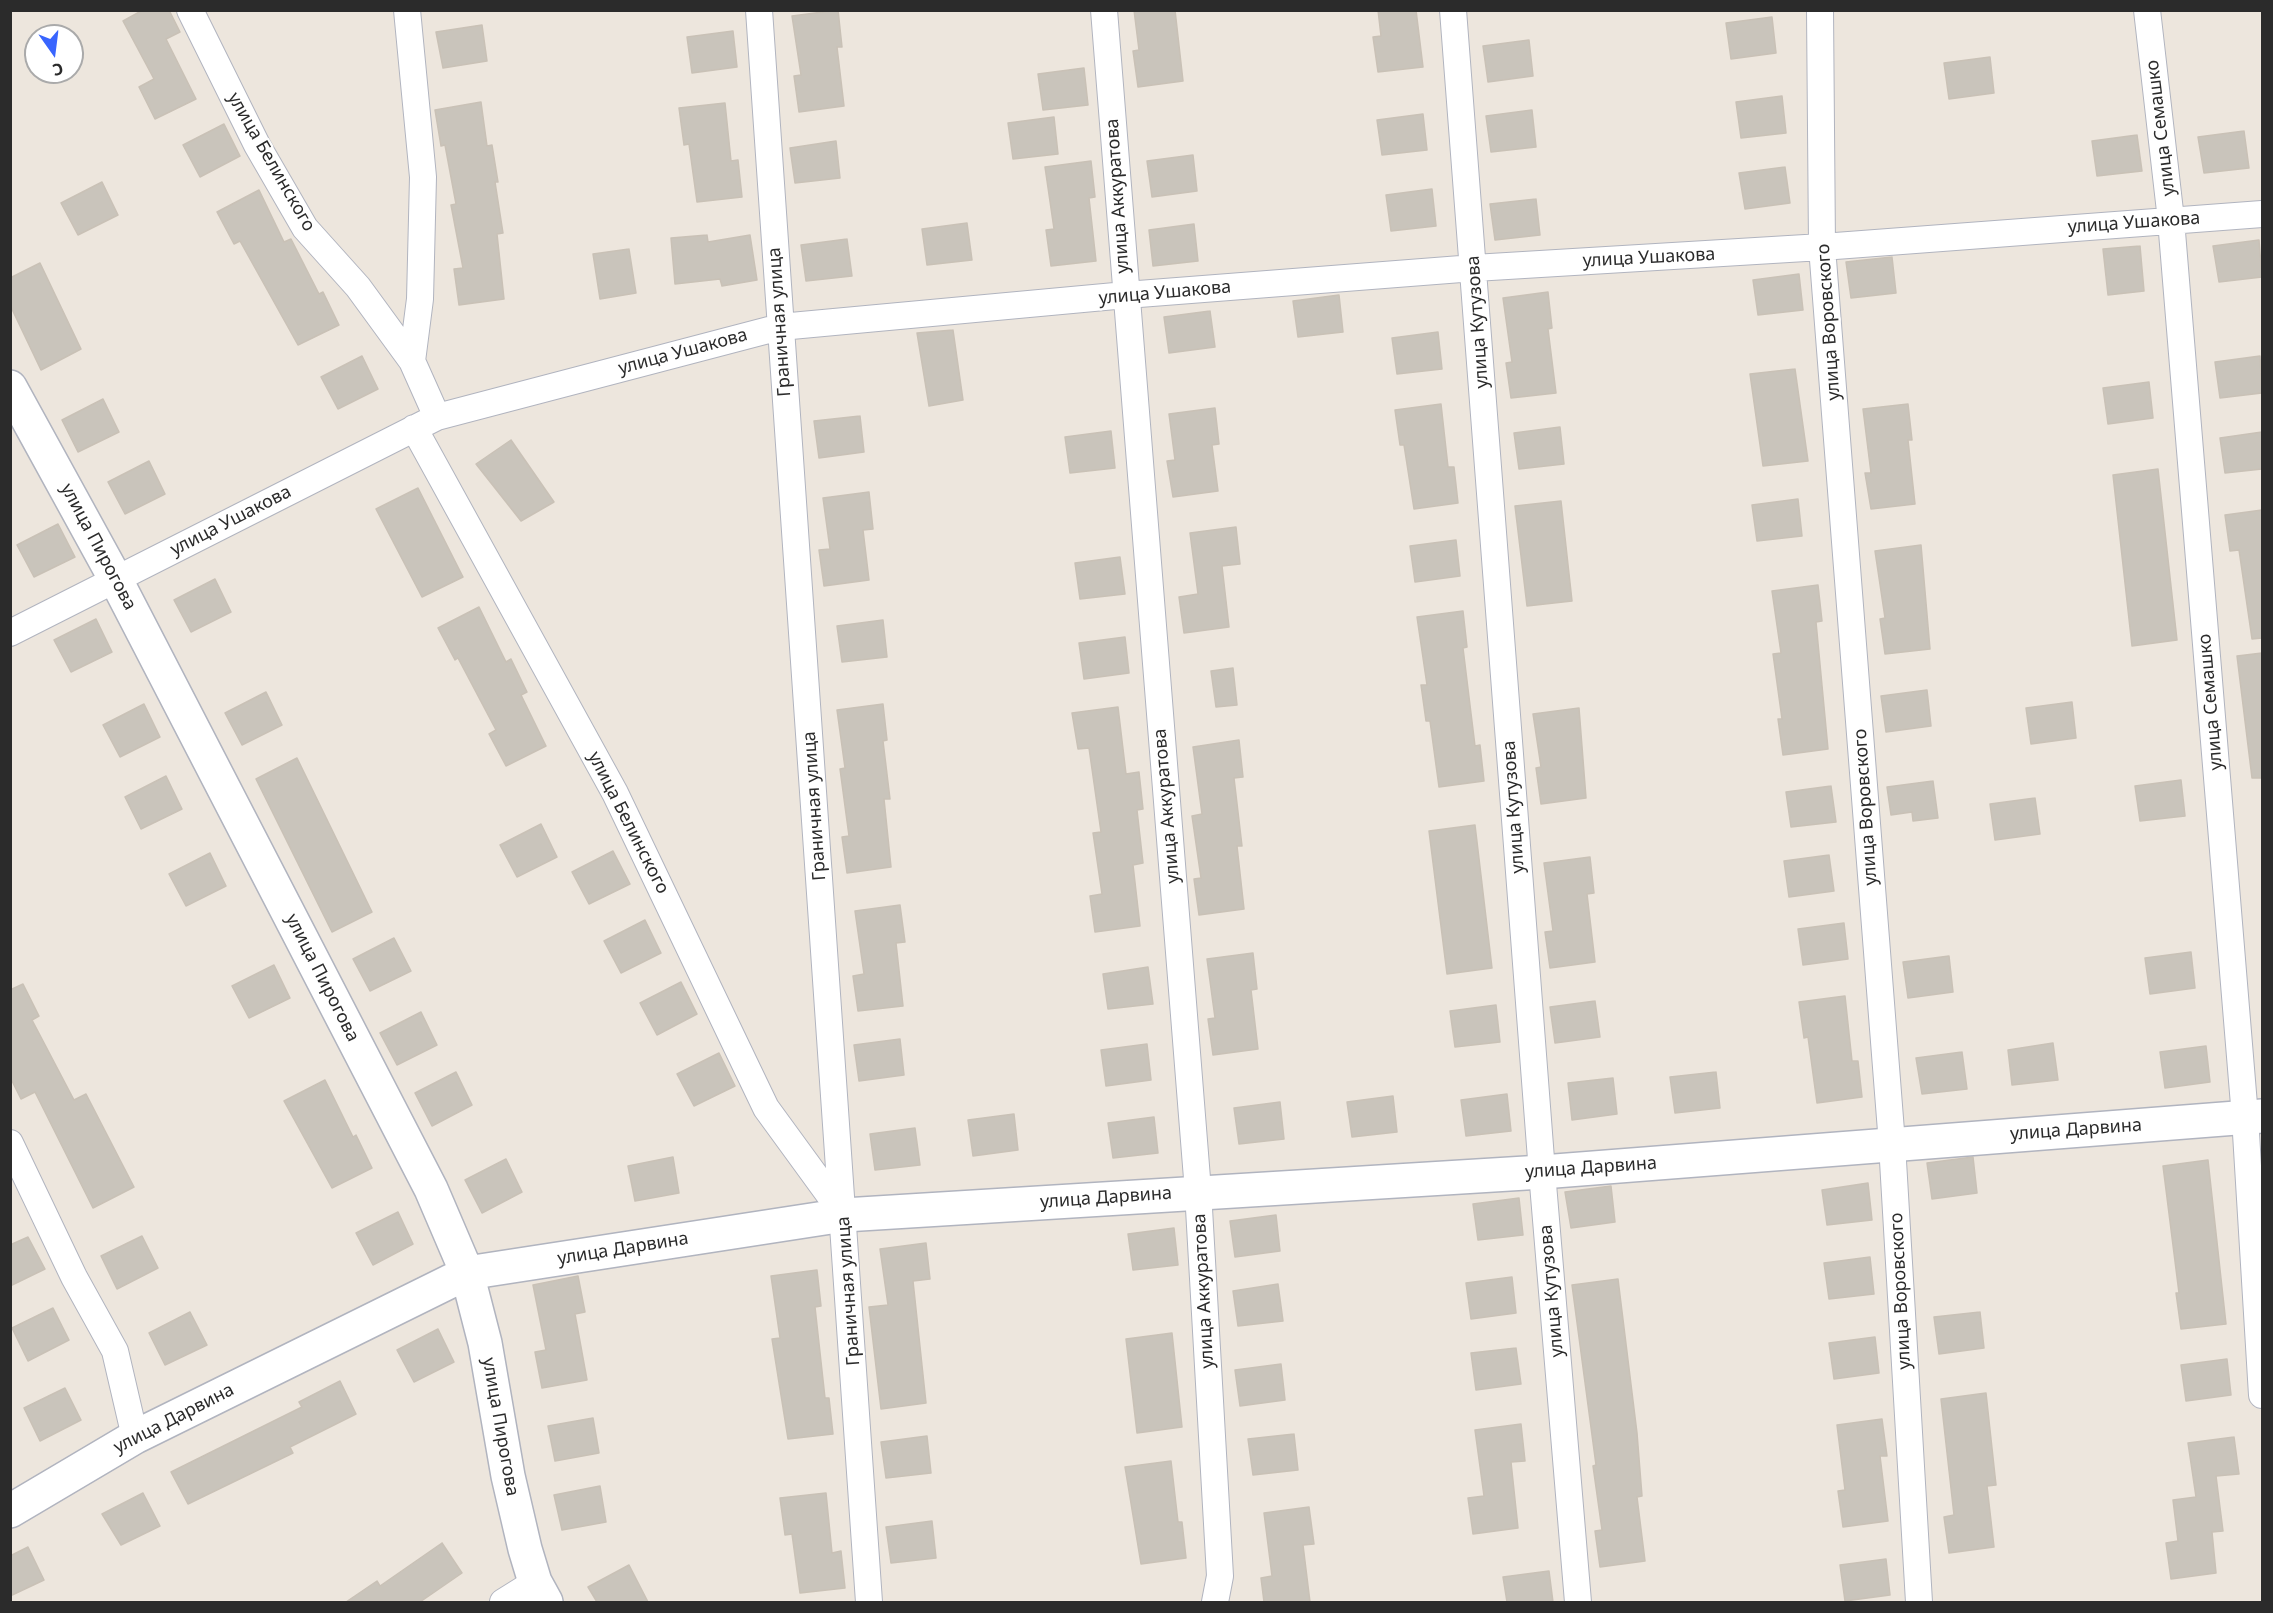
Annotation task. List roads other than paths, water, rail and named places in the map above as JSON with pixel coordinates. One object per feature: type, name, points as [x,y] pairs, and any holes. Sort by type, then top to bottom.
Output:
[{"type":"street","name":"улица Белинского","points":[[190,10],[257,145],[305,228],[358,287],[412,361],[437,417]]},
{"type":"street","points":[[407,10],[423,177],[420,299],[412,361]]},
{"type":"street","name":"Граничная улица","points":[[759,10],[869,1602]]},
{"type":"street","name":"улица Аккуратова","points":[[1104,10],[1198,1191],[1220,1576],[1215,1602]]},
{"type":"street","name":"улица Кутузова","points":[[1453,10],[1542,1172],[1578,1602]]},
{"type":"street","name":"улица Воровского","points":[[1820,10],[1822,248],[1892,1144],[1919,1602]]},
{"type":"street","name":"улица Семашко","points":[[2147,10],[2171,219],[2254,1117],[2262,1395]]},
{"type":"street","name":"улица Ушакова","points":[[10,633],[437,417],[780,327],[1474,268],[1822,248],[2171,219],[2262,214]]},
{"type":"street","name":"улица Пирогова","points":[[10,387],[116,580],[431,1189],[467,1273],[485,1343],[508,1476],[541,1592]]},
{"type":"street","name":"улица Белинского","points":[[414,428],[615,793],[766,1108],[844,1215]]},
{"type":"street","name":"улица Дарвина","points":[[10,1511],[135,1437],[467,1273],[844,1215],[1198,1191],[1542,1172],[2254,1117]]},
{"type":"street","points":[[10,1143],[74,1277],[115,1351],[135,1437]]},
{"type":"street","points":[[503,1602],[541,1592]]}]
